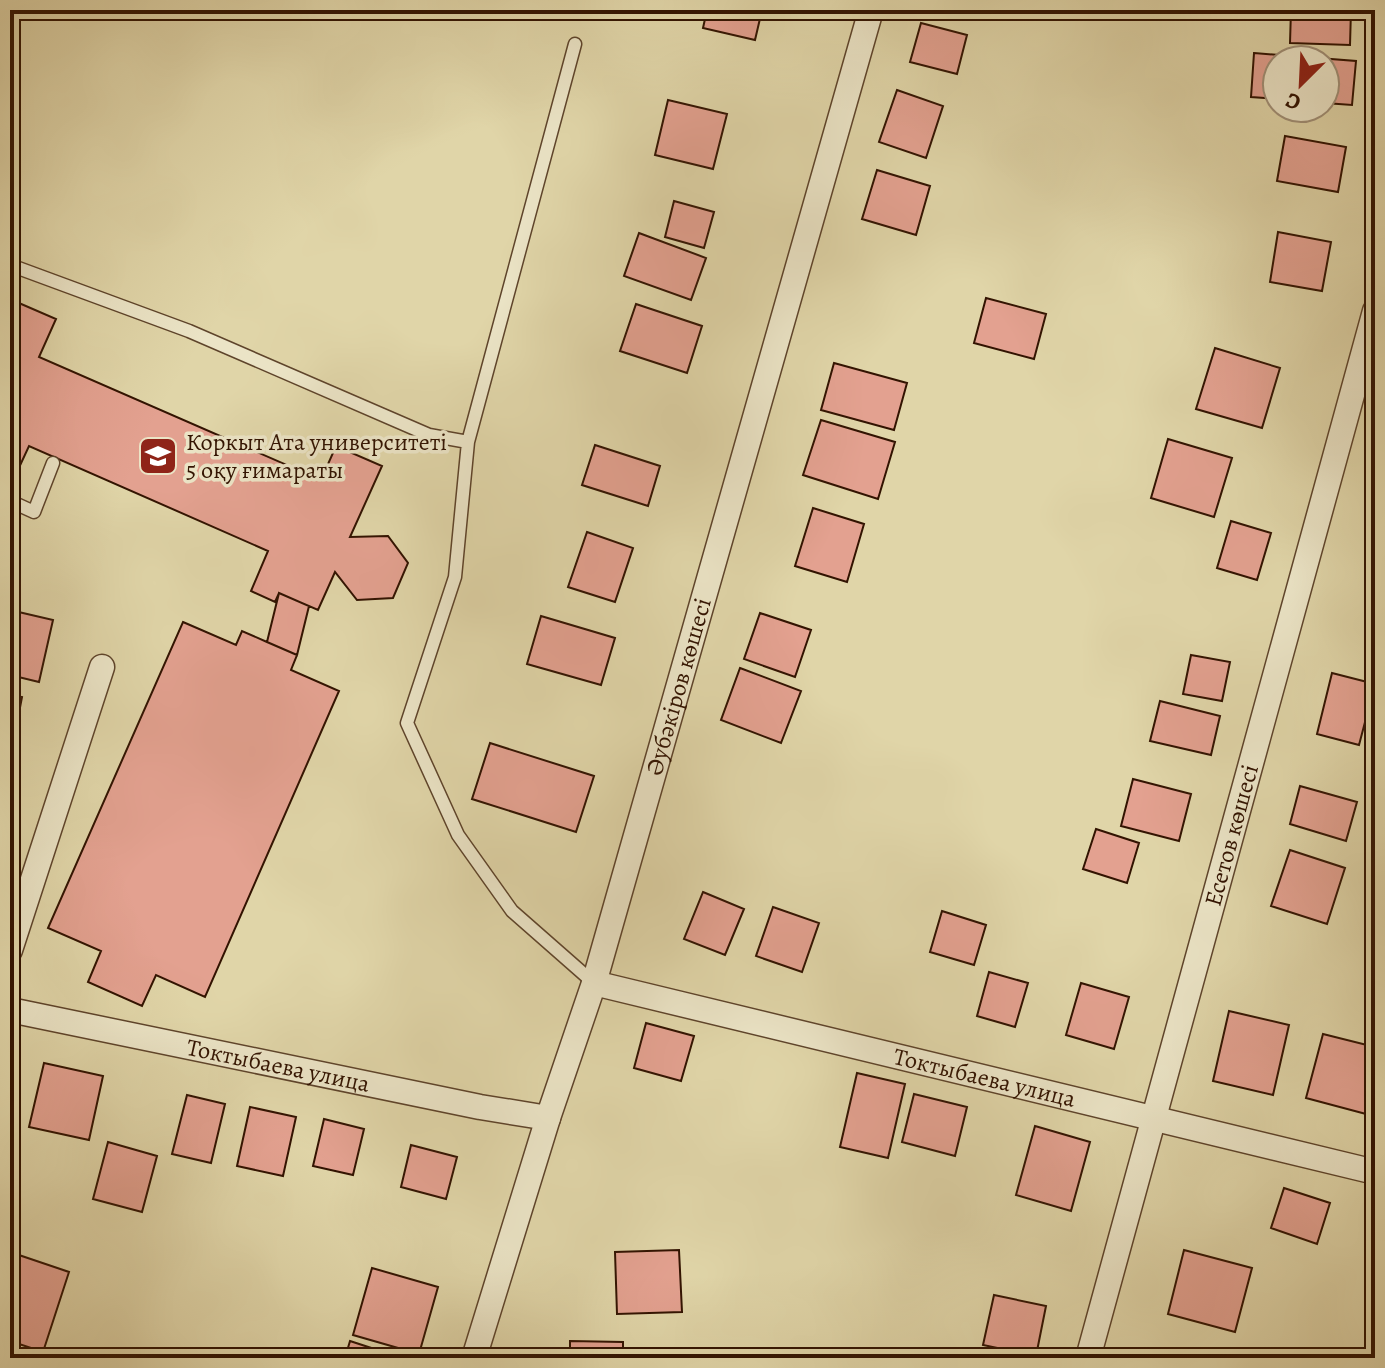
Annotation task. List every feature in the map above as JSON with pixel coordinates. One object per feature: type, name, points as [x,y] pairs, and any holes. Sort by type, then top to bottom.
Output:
[{"type":"street","name":"Әубәкіров көшесі","points":[[474,1358],[548,1118],[594,983],[871,10]]},
{"type":"street","name":"Есетов көшесі","points":[[1088,1358],[1375,311]]},
{"type":"street","points":[[10,950],[102,667]]},
{"type":"street","name":"Токтыбаева улица","points":[[594,983],[1375,1172]]},
{"type":"street","name":"Токтыбаева улица","points":[[10,1010],[465,1104],[548,1118]]},
{"type":"lane","points":[[575,44],[468,442],[455,577],[407,723],[458,835],[512,911],[594,983]]},
{"type":"lane","points":[[10,265],[189,331],[429,435],[468,442]]},
{"type":"lane","points":[[10,501],[34,512],[53,463]]},
{"type":"building","points":[[707,10],[762,10],[755,40],[703,28]]},
{"type":"building","points":[[1291,10],[1351,10],[1350,45],[1290,43]]},
{"type":"building","points":[[921,23],[967,35],[957,74],[910,62]]},
{"type":"building","points":[[1254,53],[1261,54],[1261,98],[1251,97]]},
{"type":"building","points":[[1341,60],[1356,61],[1352,105],[1341,104]]},
{"type":"building","points":[[897,90],[943,106],[926,158],[879,142]]},
{"type":"building","points":[[668,100],[727,114],[713,169],[655,155]]},
{"type":"building","points":[[1285,136],[1346,147],[1338,192],[1277,181]]},
{"type":"building","points":[[877,170],[930,186],[916,235],[862,219]]},
{"type":"building","points":[[674,201],[714,212],[704,248],[665,237]]},
{"type":"building","points":[[1278,232],[1331,242],[1322,291],[1270,282]]},
{"type":"building","points":[[639,233],[706,258],[691,300],[624,276]]},
{"type":"building","points":[[986,298],[1046,314],[1034,359],[974,343]]},
{"type":"building","name":"Коркыт Ата университеті 5 оқу ғимараты","points":[[12,300],[56,319],[39,357],[321,480],[336,446],[382,466],[350,537],[388,536],[408,563],[393,598],[357,600],[335,572],[318,610],[279,593],[275,602],[251,591],[268,551],[29,446],[10,487]]},
{"type":"building","points":[[636,304],[702,326],[687,373],[620,351]]},
{"type":"building","points":[[1215,348],[1280,368],[1262,428],[1196,409]]},
{"type":"building","points":[[834,363],[907,383],[894,430],[821,410]]},
{"type":"building","points":[[821,420],[895,442],[878,499],[803,475]]},
{"type":"building","points":[[1168,439],[1232,458],[1214,517],[1151,498]]},
{"type":"building","points":[[595,445],[660,466],[648,506],[582,485]]},
{"type":"building","points":[[813,508],[864,524],[847,582],[795,566]]},
{"type":"building","points":[[1231,521],[1271,533],[1257,580],[1217,568]]},
{"type":"building","points":[[587,532],[633,548],[615,602],[568,587]]},
{"type":"building","points":[[1375,533],[1375,574],[1366,572]]},
{"type":"building","points":[[279,593],[309,606],[297,655],[267,642]]},
{"type":"building","points":[[10,610],[53,620],[39,682],[10,675]]},
{"type":"building","points":[[760,613],[811,630],[795,677],[744,659]]},
{"type":"building","points":[[541,616],[615,638],[601,685],[527,664]]},
{"type":"building","points":[[183,622],[236,645],[242,631],[297,655],[291,670],[339,691],[205,997],[156,975],[142,1006],[88,982],[101,951],[48,928]]},
{"type":"building","points":[[1191,655],[1230,662],[1222,701],[1183,694]]},
{"type":"building","points":[[740,668],[801,691],[781,743],[721,720]]},
{"type":"building","points":[[1332,673],[1375,684],[1359,745],[1317,734]]},
{"type":"building","points":[[10,695],[22,697],[14,739],[10,738]]},
{"type":"building","points":[[1160,701],[1220,716],[1211,755],[1150,741]]},
{"type":"building","points":[[490,743],[594,776],[576,832],[472,799]]},
{"type":"building","points":[[1133,779],[1191,794],[1179,841],[1121,826]]},
{"type":"building","points":[[1300,786],[1357,802],[1346,841],[1290,824]]},
{"type":"building","points":[[1096,829],[1139,843],[1127,883],[1083,869]]},
{"type":"building","points":[[1290,850],[1345,868],[1327,924],[1271,906]]},
{"type":"building","points":[[703,892],[744,909],[725,955],[684,939]]},
{"type":"building","points":[[773,907],[819,923],[802,972],[756,956]]},
{"type":"building","points":[[942,911],[986,925],[974,965],[930,952]]},
{"type":"building","points":[[989,972],[1028,983],[1015,1027],[977,1016]]},
{"type":"building","points":[[1081,983],[1129,997],[1114,1049],[1066,1035]]},
{"type":"building","points":[[1229,1011],[1289,1025],[1273,1095],[1213,1081]]},
{"type":"building","points":[[646,1023],[694,1036],[681,1081],[634,1068]]},
{"type":"building","points":[[1323,1034],[1375,1047],[1375,1078],[1366,1114],[1306,1098]]},
{"type":"building","points":[[44,1063],[103,1076],[89,1140],[29,1127]]},
{"type":"building","points":[[857,1073],[905,1084],[888,1158],[840,1147]]},
{"type":"building","points":[[914,1094],[967,1107],[955,1156],[902,1142]]},
{"type":"building","points":[[187,1095],[225,1104],[211,1163],[172,1154]]},
{"type":"building","points":[[250,1107],[296,1117],[283,1176],[237,1166]]},
{"type":"building","points":[[324,1119],[364,1129],[353,1175],[313,1166]]},
{"type":"building","points":[[1035,1126],[1090,1142],[1071,1211],[1016,1195]]},
{"type":"building","points":[[108,1142],[157,1156],[142,1212],[93,1199]]},
{"type":"building","points":[[411,1145],[457,1157],[446,1199],[401,1187]]},
{"type":"building","points":[[1284,1188],[1330,1203],[1317,1244],[1271,1228]]},
{"type":"building","points":[[679,1250],[682,1312],[617,1314],[615,1252]]},
{"type":"building","points":[[1184,1250],[1252,1268],[1235,1332],[1168,1314]]},
{"type":"building","points":[[10,1252],[69,1272],[43,1352],[10,1341]]},
{"type":"building","points":[[372,1268],[438,1287],[419,1354],[353,1335]]},
{"type":"building","points":[[994,1295],[1046,1306],[1036,1356],[983,1345]]},
{"type":"building","points":[[350,1341],[402,1358],[345,1358]]},
{"type":"building","points":[[570,1341],[623,1342],[623,1358],[570,1358]]},
{"type":"place","name":"Коркыт Ата университеті 5 оқу ғимараты","points":[[158,456]]}]
